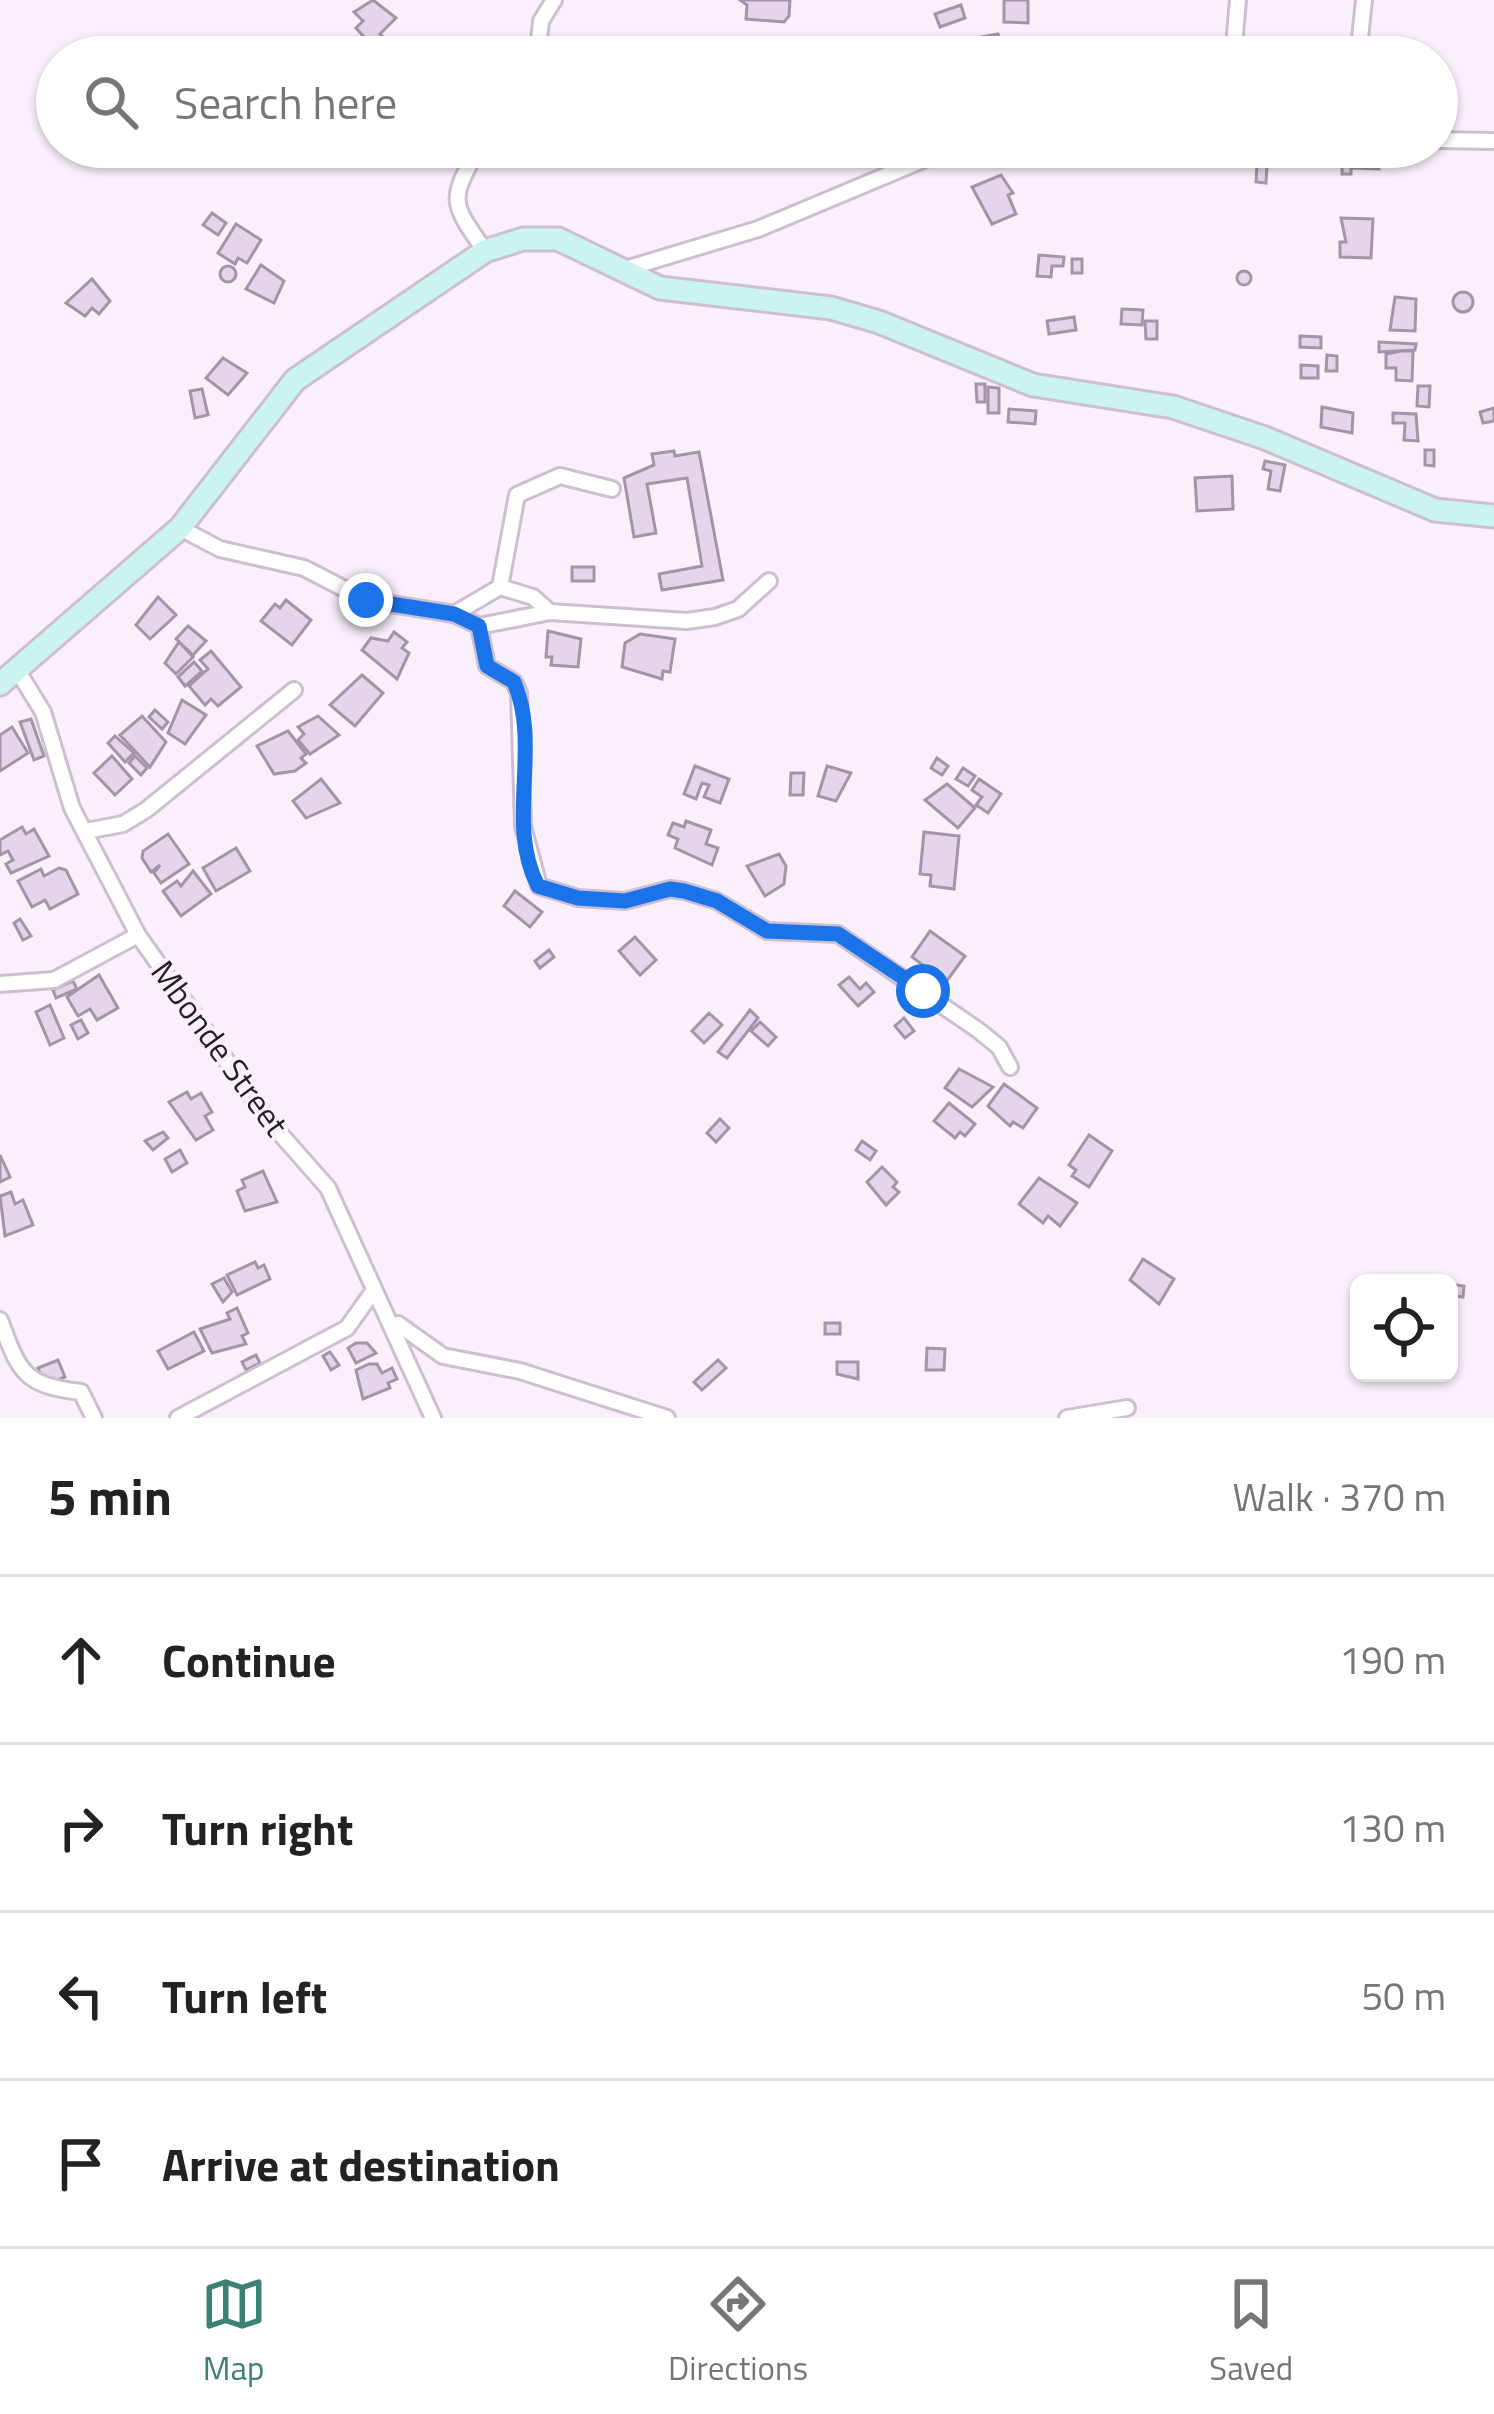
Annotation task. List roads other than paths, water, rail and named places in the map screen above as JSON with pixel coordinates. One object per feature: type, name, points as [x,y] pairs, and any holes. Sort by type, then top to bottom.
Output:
[{"type":"street","points":[[539,36],[541,21],[554,0]]},
{"type":"street","points":[[1235,36],[1238,0]]},
{"type":"street","points":[[1360,36],[1364,0]]},
{"type":"street","points":[[1458,140],[1494,140]]},
{"type":"street","points":[[465,168],[455,196],[458,214],[485,251]]},
{"type":"street","points":[[621,270],[758,230],[904,168]]},
{"type":"street","points":[[9,678],[180,528],[295,380],[485,251],[523,239],[557,239],[660,288],[831,308],[879,322],[1033,385],[1185,410],[1436,510],[1494,516]]},
{"type":"street","points":[[500,587],[517,495],[560,476],[612,489]]},
{"type":"street","points":[[180,528],[234,554],[304,568],[366,600],[454,614],[479,626],[550,612],[688,621],[738,609],[769,581]]},
{"type":"street","points":[[454,614],[500,587],[533,597],[550,612]]},
{"type":"street","points":[[479,626],[487,666],[514,682],[519,693],[523,826],[538,886],[578,898],[625,901],[670,889],[684,891],[717,901],[767,931],[838,934],[978,1030],[1010,1066]]},
{"type":"street","name":"Mbonde Street","points":[[9,678],[43,712],[72,808],[138,935],[269,1121],[328,1188],[391,1317],[433,1418]]},
{"type":"street","points":[[86,831],[123,824],[146,811],[294,690]]},
{"type":"street","points":[[0,984],[54,980],[138,935]]},
{"type":"street","points":[[178,1418],[347,1328],[374,1290]]},
{"type":"street","points":[[391,1317],[443,1356],[520,1371],[667,1418]]},
{"type":"street","points":[[0,1320],[21,1371],[45,1388],[81,1392],[94,1418]]},
{"type":"street","points":[[1067,1418],[1127,1408]]}]
